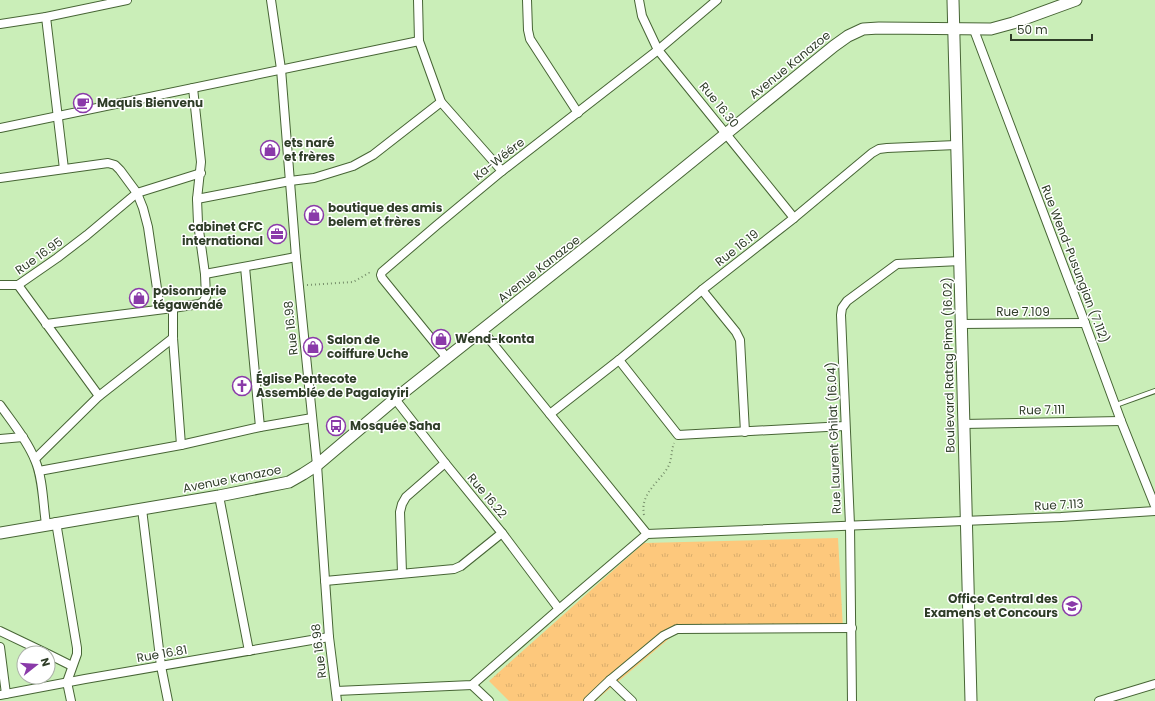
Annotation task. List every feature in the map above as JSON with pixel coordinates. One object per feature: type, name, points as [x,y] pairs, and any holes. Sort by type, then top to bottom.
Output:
[{"type":"street","points":[[0,24],[46,17],[127,0]]},
{"type":"street","name":"Rue 16.98","points":[[271,0],[282,69],[296,257],[317,465],[329,637],[337,701]]},
{"type":"street","points":[[418,0],[419,41],[441,102],[502,172]]},
{"type":"street","points":[[527,0],[528,30],[530,39],[578,113]]},
{"type":"street","name":"Rue 16.30","points":[[639,0],[642,16],[658,50],[794,218]]},
{"type":"street","name":"Ka-Wéére","points":[[381,275],[382,272],[436,225],[658,50],[717,0]]},
{"type":"street","name":"Boulevard Ratag Pima (16.02)","points":[[953,0],[965,522],[971,701]]},
{"type":"street","name":"Avenue Kanazoe","points":[[0,533],[51,523],[219,496],[289,482],[317,465],[395,399],[848,36],[863,29],[879,28],[991,29],[1013,23],[1076,0]]},
{"type":"street","points":[[46,17],[64,169]]},
{"type":"street","name":"Rue Wend-Pusungian (7.112)","points":[[974,30],[1121,421],[1155,506]]},
{"type":"street","points":[[0,128],[419,41]]},
{"type":"street","points":[[46,324],[172,308],[199,304],[203,302],[206,297],[205,274],[198,223],[197,199],[201,162],[193,88]]},
{"type":"street","points":[[197,199],[290,181],[314,178],[353,166],[373,155],[441,102]]},
{"type":"street","name":"Rue 16.19","points":[[550,414],[702,290],[794,218],[872,153],[879,149],[956,145]]},
{"type":"street","points":[[0,178],[108,163],[115,165],[137,193],[148,227],[160,309]]},
{"type":"street","points":[[137,193],[200,173]]},
{"type":"street","name":"Rue 16.95","points":[[0,285],[18,285],[87,236],[137,193]]},
{"type":"street","points":[[205,274],[296,257]]},
{"type":"street","name":"Rue Laurent Ghilat (16.04)","points":[[852,701],[850,526],[841,315],[842,308],[847,301],[896,264],[960,261]]},
{"type":"street","points":[[245,267],[260,427]]},
{"type":"street","points":[[381,275],[447,358]]},
{"type":"street","points":[[18,285],[99,396]]},
{"type":"street","points":[[702,290],[736,332],[740,340],[745,432]]},
{"type":"street","points":[[172,308],[180,445]]},
{"type":"street","name":"Rue 7.109","points":[[960,324],[1085,323]]},
{"type":"street","points":[[336,691],[472,685],[647,534],[482,330]]},
{"type":"street","points":[[35,459],[99,396],[173,338]]},
{"type":"street","points":[[618,360],[678,435],[846,426]]},
{"type":"street","name":"Rue 16.22","points":[[395,399],[502,533],[559,609]]},
{"type":"street","points":[[0,405],[23,437],[39,470],[77,648],[77,654],[67,682],[71,701]]},
{"type":"street","points":[[39,470],[180,445],[260,427],[312,418]]},
{"type":"street","name":"Rue 7.111","points":[[963,424],[1121,421]]},
{"type":"street","points":[[0,439],[23,437]]},
{"type":"street","points":[[402,573],[400,512],[402,504],[406,497],[445,463]]},
{"type":"street","points":[[219,496],[249,651]]},
{"type":"street","points":[[142,509],[161,666],[168,701]]},
{"type":"street","name":"Rue 7.113","points":[[647,534],[1061,518],[1155,510]]},
{"type":"street","points":[[325,581],[454,569],[461,566],[502,533]]},
{"type":"street","points":[[588,701],[610,680],[663,636],[677,629],[852,628]]},
{"type":"street","points":[[0,631],[29,645]]},
{"type":"street","name":"Rue 16.81","points":[[3,694],[329,637]]},
{"type":"street","points":[[0,647],[3,694]]},
{"type":"street","points":[[56,658],[72,666]]},
{"type":"street","points":[[610,680],[632,701]]},
{"type":"street","points":[[1099,701],[1155,684]]},
{"type":"street","points":[[472,685],[490,701]]},
{"type":"lane","points":[[1115,405],[1155,391]]},
{"type":"path","points":[[299,285],[353,282],[369,273],[381,275]]},
{"type":"path","points":[[647,534],[643,508],[644,498],[668,466],[672,456],[673,444],[678,435]]},
{"type":"green space","points":[[838,538],[843,629],[677,632],[595,701],[509,701],[489,681],[644,543]]},
{"type":"place","name":"Maquis Bienvenu","points":[[83,103]]},
{"type":"place","name":"ets naré et frères","points":[[270,150]]},
{"type":"place","name":"boutique des amis belem et frères","points":[[314,215]]},
{"type":"place","name":"cabinet CFC international","points":[[277,234]]},
{"type":"place","name":"poisonnerie tégawendé","points":[[139,298]]},
{"type":"place","name":"Wend-konta","points":[[441,339]]},
{"type":"place","name":"Salon de coiffure Uche","points":[[313,347]]},
{"type":"place","name":"Église Pentecote Assemblée de Pagalayiri","points":[[242,386]]},
{"type":"place","name":"Mosquée Saha","points":[[336,426]]},
{"type":"place","name":"Office Central des Examens et Concours","points":[[1072,606]]}]
